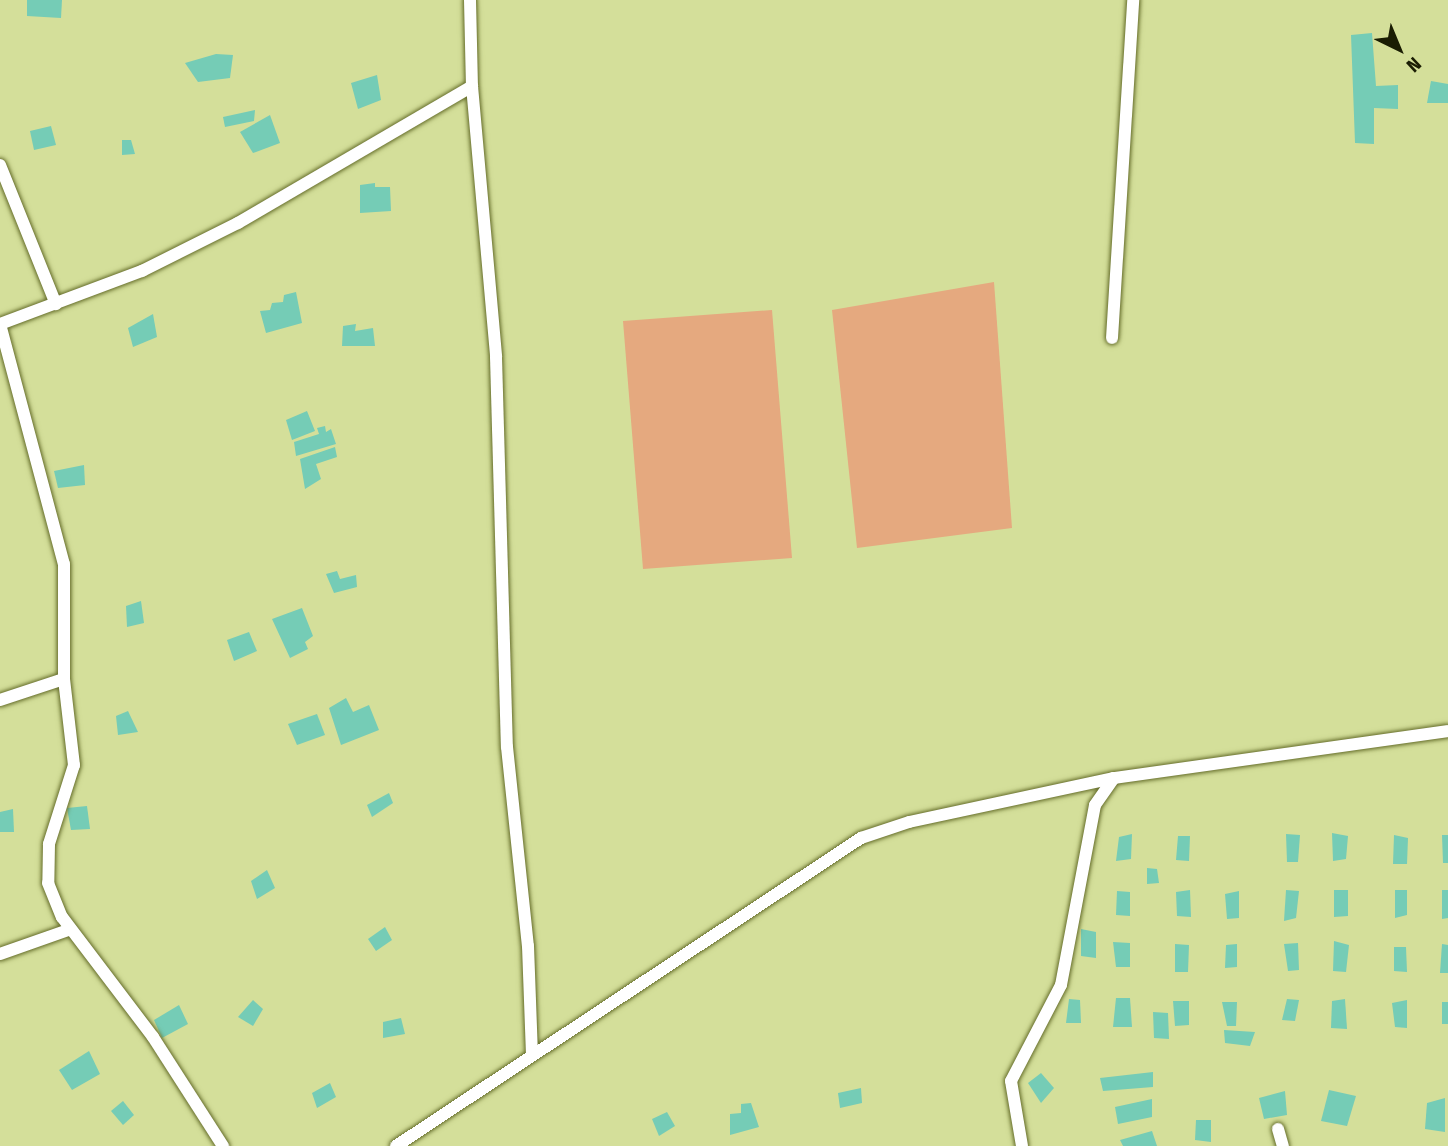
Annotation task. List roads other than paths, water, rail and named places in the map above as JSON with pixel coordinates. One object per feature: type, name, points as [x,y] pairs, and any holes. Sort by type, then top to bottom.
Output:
[{"type":"street","points":[[470,0],[472,86],[496,357],[507,747],[528,946],[533,1055]]},
{"type":"street","points":[[1112,338],[1133,0]]},
{"type":"street","points":[[223,1146],[153,1037],[71,929],[48,883],[49,844],[74,765],[65,678],[64,564],[0,324],[142,271],[238,223],[472,86]]},
{"type":"street","points":[[0,165],[56,304]]},
{"type":"street","points":[[0,700],[65,678]]},
{"type":"street","points":[[396,1146],[861,838],[909,822],[1114,778],[1448,731]]},
{"type":"street","points":[[1023,1146],[1011,1081],[1061,985],[1095,805],[1114,778]]},
{"type":"street","points":[[0,954],[71,929]]},
{"type":"street","points":[[1278,1129],[1283,1146]]}]
